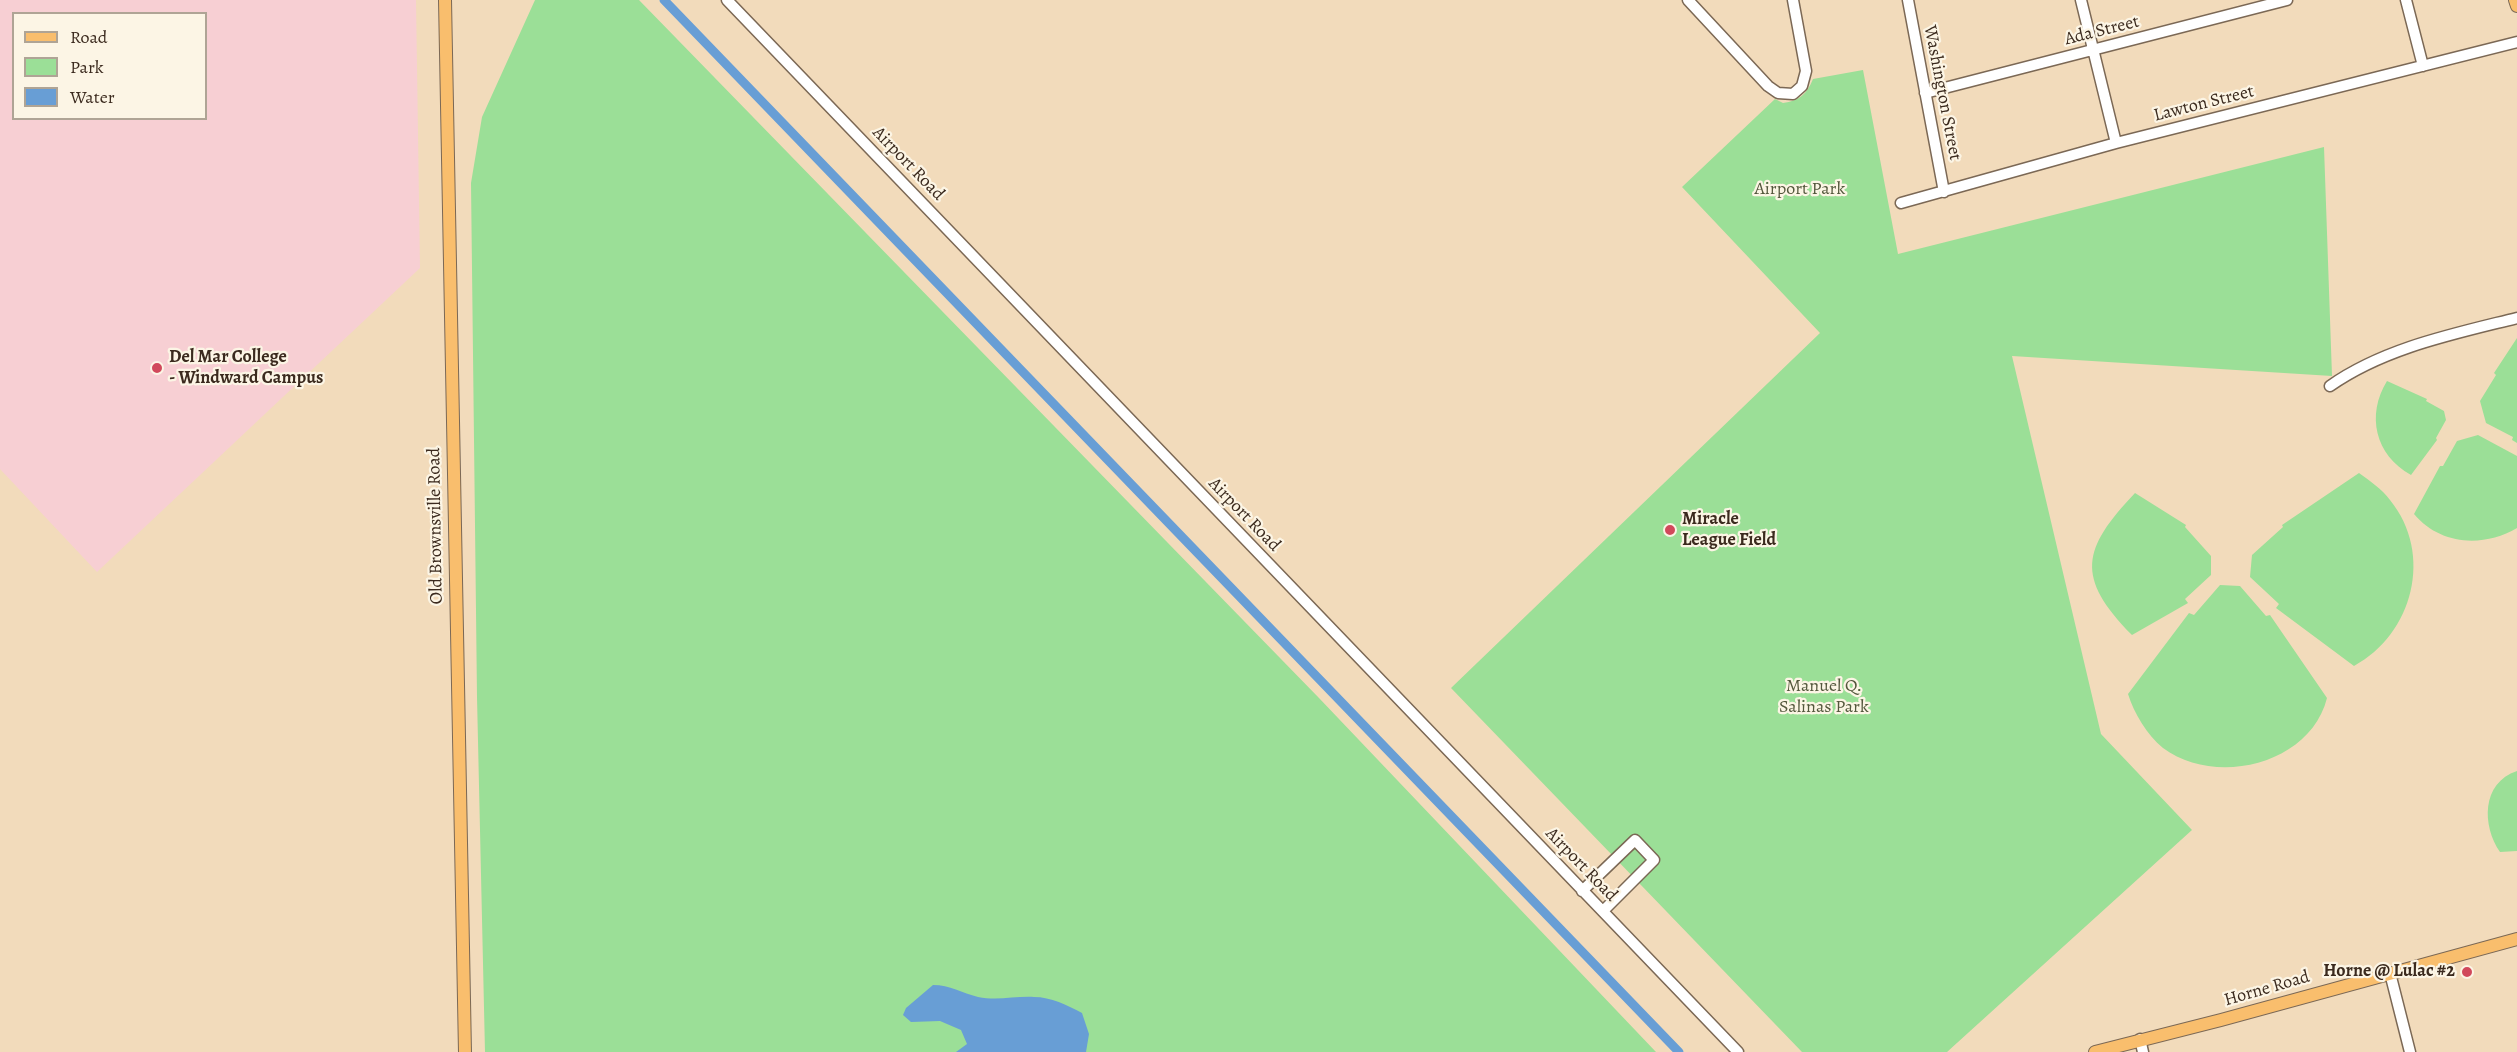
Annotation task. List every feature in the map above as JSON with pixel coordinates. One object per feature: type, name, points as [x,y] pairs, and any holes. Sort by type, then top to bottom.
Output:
[{"type":"main road","name":"Old Brownsville Road","points":[[445,0],[465,1052]]},
{"type":"main road","points":[[2515,0],[2517,6]]},
{"type":"main road","name":"Horne Road","points":[[2095,1052],[2141,1046],[2220,1020],[2517,939]]},
{"type":"street","name":"Airport Road","points":[[727,0],[1738,1052]]},
{"type":"street","points":[[1688,0],[1768,86],[1778,93],[1792,94],[1802,86],[1806,71],[1793,0]]},
{"type":"street","name":"Washington Street","points":[[1908,0],[1944,192]]},
{"type":"street","points":[[2081,0],[2116,143]]},
{"type":"street","name":"Ada Street","points":[[1925,93],[2286,0]]},
{"type":"street","points":[[2406,0],[2423,66]]},
{"type":"street","name":"Lawton Street","points":[[1900,203],[2116,143],[2517,42]]},
{"type":"street","points":[[2330,386],[2347,374],[2413,346],[2517,318]]},
{"type":"street","points":[[1582,891],[1635,840],[1654,860],[1603,911]]},
{"type":"street","points":[[2390,973],[2410,1052]]},
{"type":"shaded area","name":"Del Mar College - Windward Campus","points":[[0,0],[416,0],[420,268],[97,572],[0,469]]},
{"type":"green space","points":[[535,0],[639,0],[1319,698],[1656,1052],[485,1052],[477,697],[471,183],[482,117]]},
{"type":"green space","name":"Manuel Q. Salinas Park","points":[[1863,70],[1898,254],[2324,147],[2332,376],[2012,356],[2101,734],[2192,830],[1947,1052],[1802,1052],[1451,688],[1820,333],[1682,187],[1775,99],[1783,103],[1794,101],[1805,93],[1813,79]]},
{"type":"green space","points":[[2517,338],[2517,443],[2512,440],[2513,437],[2486,423],[2480,401],[2496,375],[2494,373]]},
{"type":"green space","points":[[2387,381],[2427,399],[2426,401],[2444,411],[2446,420],[2437,440],[2411,475],[2389,457],[2378,433],[2377,407]]},
{"type":"green space","points":[[2478,435],[2517,456],[2517,528],[2490,539],[2462,540],[2436,532],[2414,514],[2440,466],[2443,466],[2457,441]]},
{"type":"green space","points":[[2359,473],[2387,496],[2404,521],[2411,544],[2414,568],[2411,591],[2403,614],[2391,634],[2374,652],[2354,666],[2276,608],[2279,604],[2250,577],[2252,555],[2283,527],[2282,525]]},
{"type":"green space","points":[[2135,493],[2186,525],[2185,527],[2211,556],[2211,575],[2185,599],[2188,603],[2132,635],[2101,596],[2094,579],[2092,563],[2096,547],[2104,531]]},
{"type":"green space","points":[[2220,585],[2240,586],[2266,616],[2270,615],[2327,698],[2317,721],[2302,740],[2281,754],[2258,763],[2233,767],[2208,766],[2184,760],[2163,748],[2142,723],[2128,694],[2189,613],[2194,615]]},
{"type":"green space","points":[[2517,771],[2517,851],[2500,852],[2490,830],[2488,806],[2497,785],[2505,777]]},
{"type":"water","points":[[933,985],[945,986],[985,998],[1040,997],[1065,1004],[1082,1013],[1089,1034],[1086,1052],[956,1052],[967,1044],[961,1030],[940,1021],[911,1022],[903,1015],[906,1008]]},
{"type":"waterway","points":[[664,0],[1679,1052]]},
{"type":"place","name":"Del Mar College - Windward Campus","points":[[157,368]]},
{"type":"place","name":"Miracle League Field","points":[[1670,530]]},
{"type":"place","name":"Horne @ Lulac #2","points":[[2467,972]]},
{"type":"park label","name":"Airport Park","points":[[1800,190]]}]
